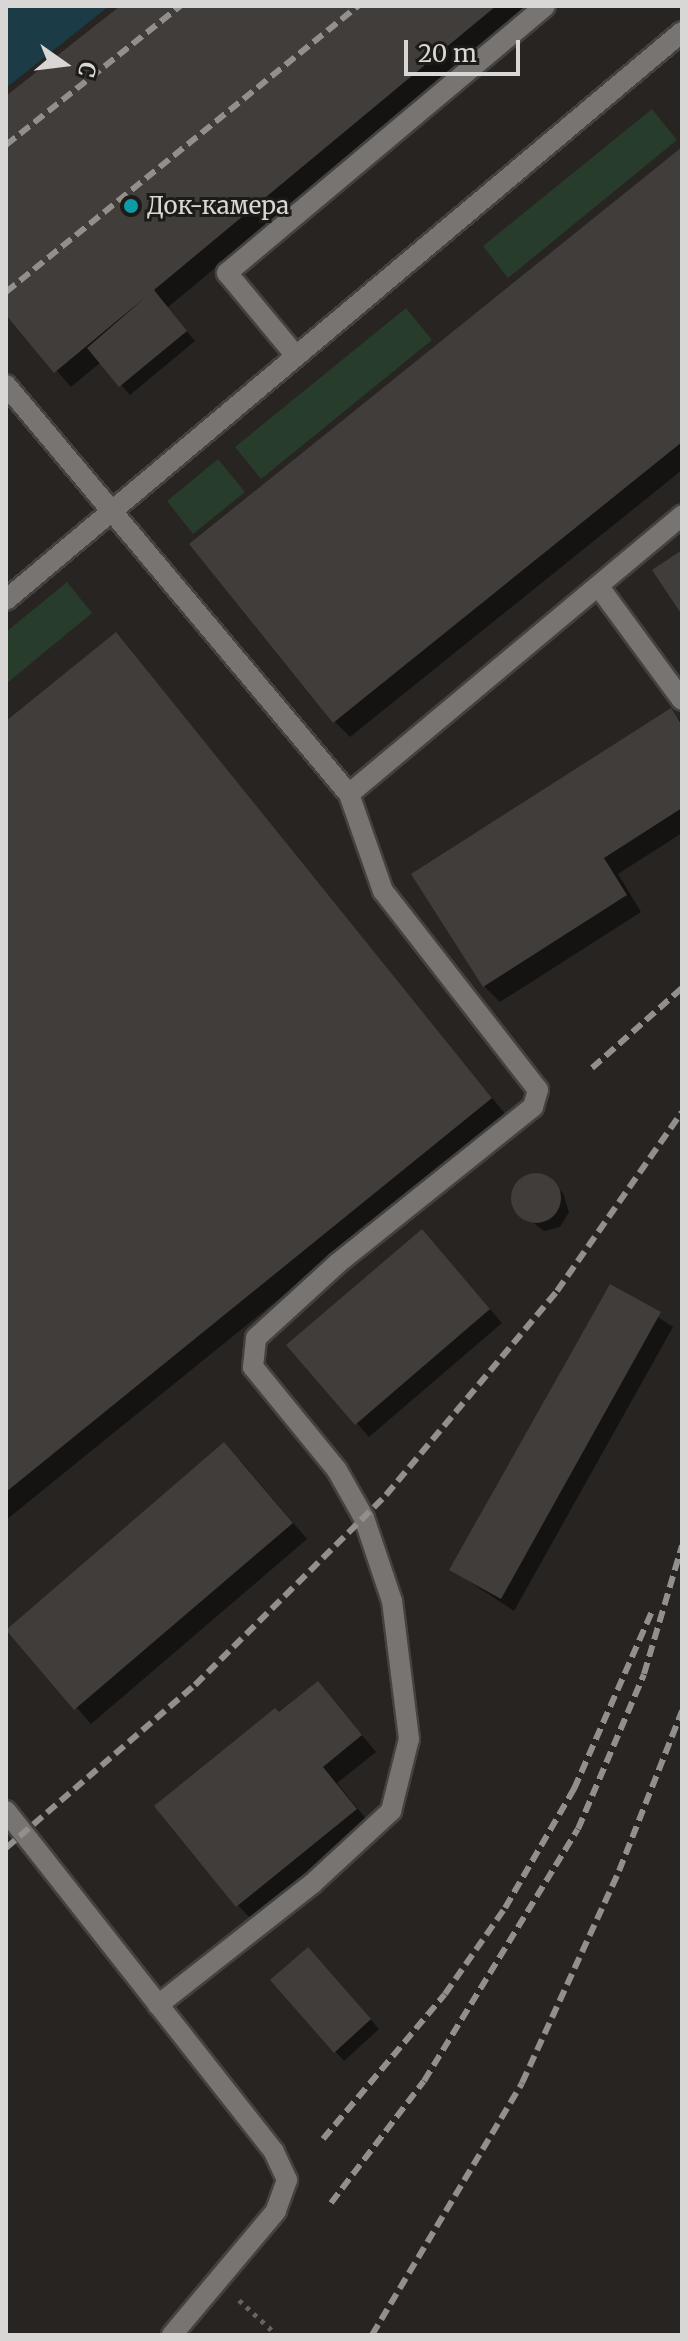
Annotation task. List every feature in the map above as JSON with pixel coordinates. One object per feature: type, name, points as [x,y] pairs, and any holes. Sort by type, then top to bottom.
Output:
[{"type":"lane","points":[[296,356],[227,273],[545,6]]},
{"type":"lane","points":[[6,600],[682,32]]},
{"type":"lane","points":[[6,385],[349,794],[383,891],[538,1090],[533,1107],[338,1263],[256,1338],[253,1367],[337,1470],[364,1518],[392,1601],[409,1739],[391,1811],[312,1884],[158,2005]]},
{"type":"lane","points":[[349,794],[682,516]]},
{"type":"lane","points":[[599,587],[682,700]]},
{"type":"lane","points":[[6,1811],[274,2152],[287,2180],[276,2211],[172,2335]]},
{"type":"path","points":[[262,2324],[277,2335]]},
{"type":"green space","points":[[652,109],[677,140],[508,278],[483,246]]},
{"type":"green space","points":[[406,308],[432,340],[261,479],[235,447]]},
{"type":"green space","points":[[218,459],[245,492],[193,534],[167,501]]},
{"type":"green space","points":[[67,582],[92,613],[6,684],[6,632]]},
{"type":"water","points":[[6,6],[109,6],[6,88]]},
{"type":"building","name":"Док-камера","points":[[120,6],[496,6],[154,290],[187,331],[119,387],[87,348],[148,295],[54,373],[6,315],[6,96]]},
{"type":"building","points":[[682,147],[682,442],[333,723],[189,544]]},
{"type":"building","points":[[682,550],[682,615],[652,570]]},
{"type":"building","points":[[116,632],[492,1098],[6,1492],[6,721]]},
{"type":"building","points":[[671,708],[682,725],[682,808],[604,858],[627,895],[483,987],[411,874]]},
{"type":"building","points":[[536,1173],[554,1180],[561,1198],[554,1216],[536,1223],[518,1216],[511,1198],[518,1180]]},
{"type":"building","points":[[422,1229],[490,1309],[355,1425],[286,1345]]},
{"type":"building","points":[[610,1284],[661,1312],[501,1599],[449,1570]]},
{"type":"building","points":[[224,1442],[293,1523],[74,1710],[6,1630]]},
{"type":"building","points":[[318,1681],[362,1735],[323,1767],[357,1809],[236,1907],[154,1806],[275,1708],[279,1712]]},
{"type":"building","points":[[308,1947],[371,2019],[334,2053],[270,1980]]},
{"type":"railway","points":[[6,145],[180,6]]},
{"type":"railway","points":[[6,292],[358,6]]},
{"type":"railway","points":[[592,1068],[682,988]]},
{"type":"railway","points":[[6,1848],[195,1685],[386,1495],[557,1291],[682,1112]]},
{"type":"railway","points":[[331,2203],[424,2081],[578,1829],[644,1674],[682,1546]]},
{"type":"railway","points":[[323,2139],[445,1994],[505,1908],[574,1789],[652,1611]]},
{"type":"railway","points":[[372,2335],[522,2083],[619,1871],[682,1711]]},
{"type":"place","name":"Док-камера","points":[[131,206]]}]
